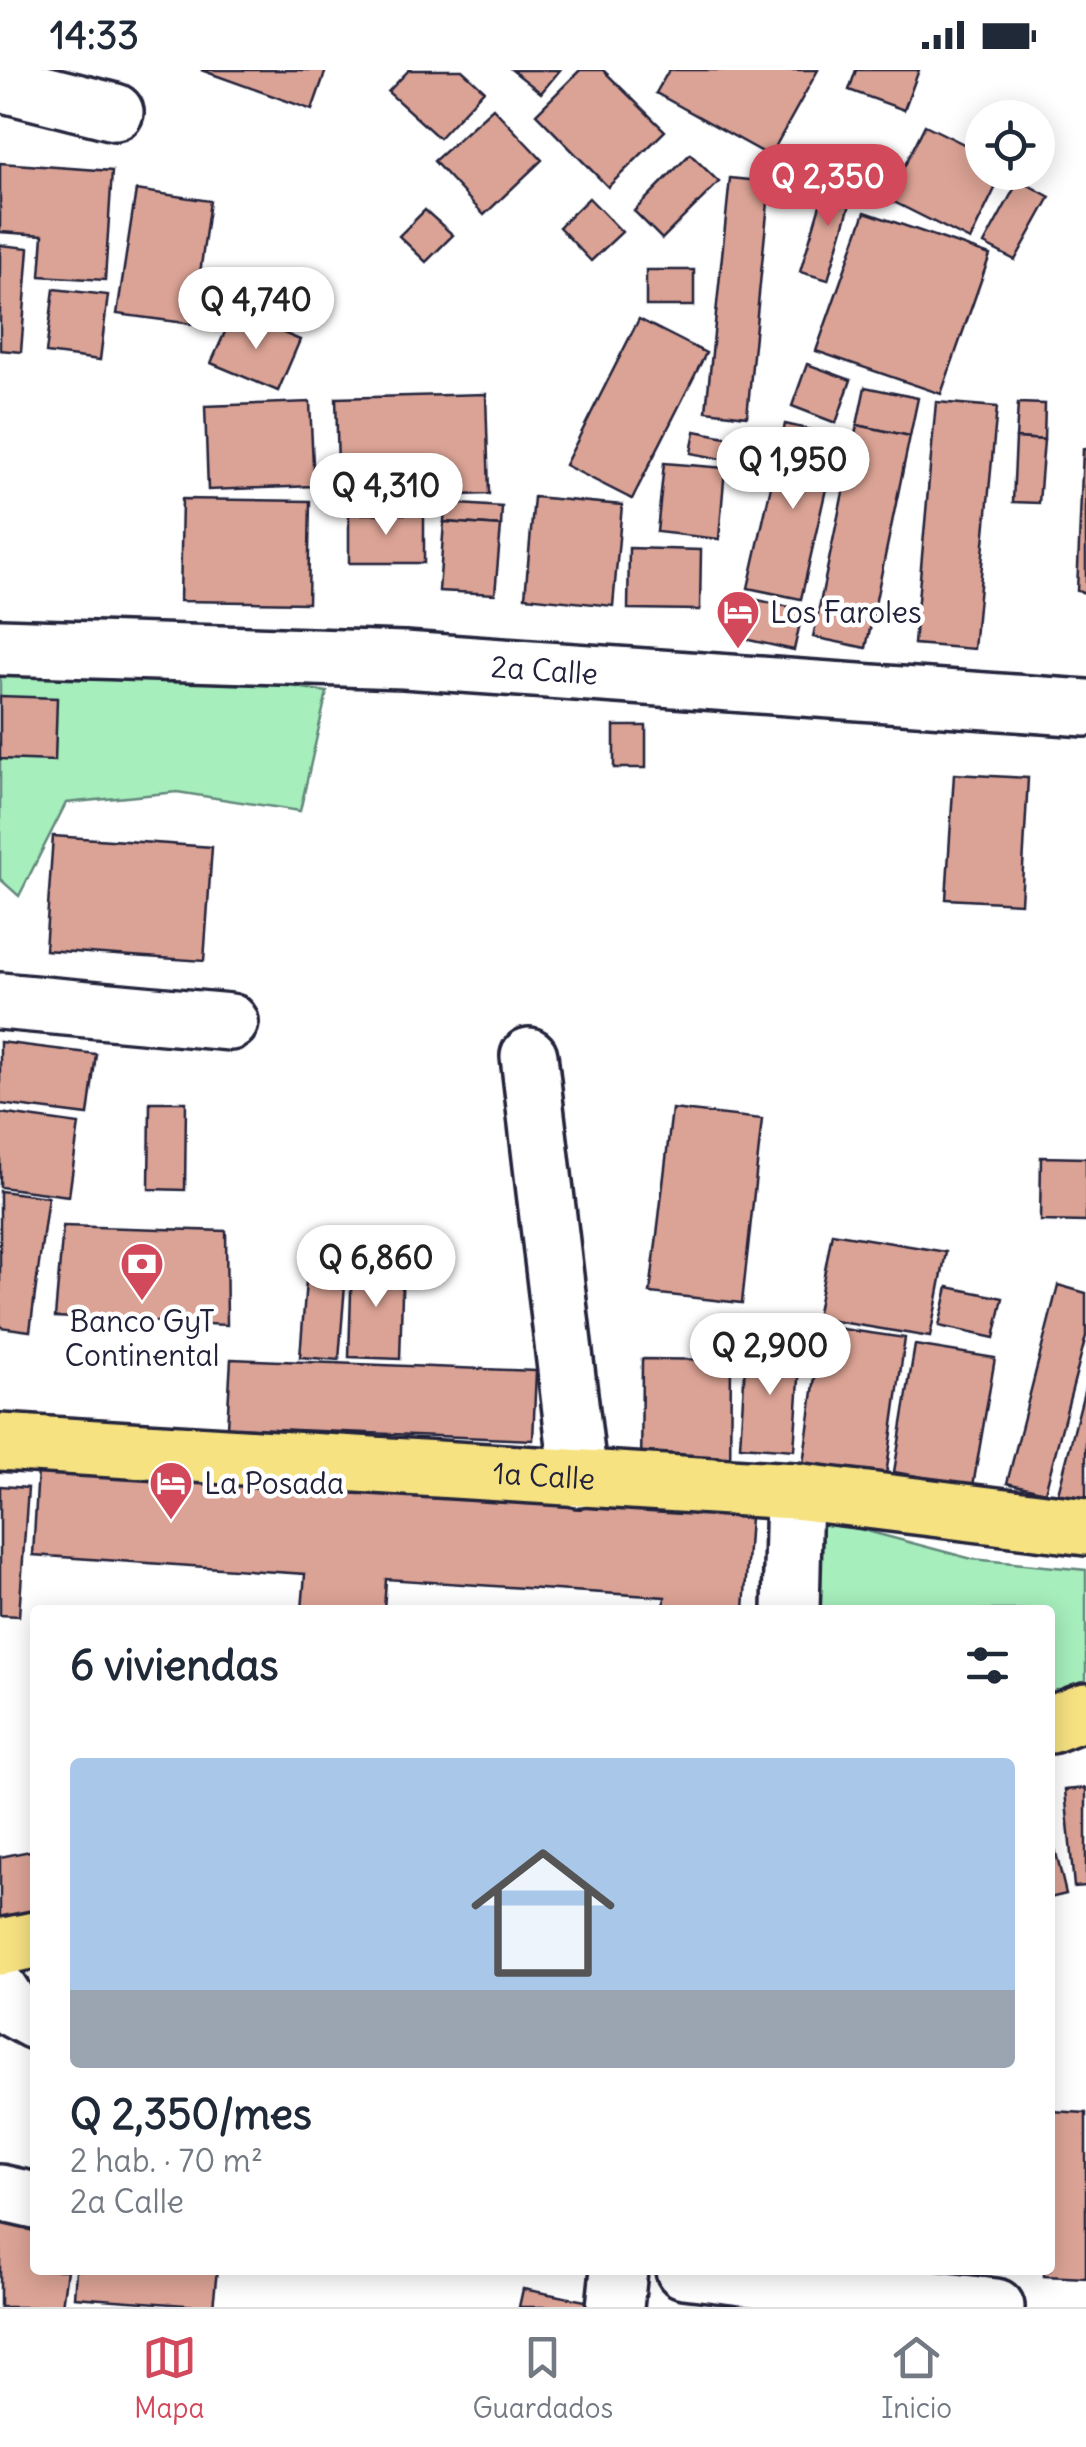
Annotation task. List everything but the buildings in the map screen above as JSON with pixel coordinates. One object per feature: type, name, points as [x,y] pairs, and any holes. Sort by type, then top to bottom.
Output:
[{"type":"main road","name":"1a Calle","points":[[0,1442],[794,1491],[1086,1527]]},
{"type":"main road","points":[[1055,1723],[1086,1711]]},
{"type":"main road","points":[[0,1947],[30,1941]]},
{"type":"street","points":[[0,84],[116,112]]},
{"type":"street","name":"2a Calle","points":[[0,647],[404,660],[1086,708]]},
{"type":"street","points":[[0,1001],[230,1022]]},
{"type":"street","points":[[529,1056],[579,1479]]},
{"type":"street","points":[[791,1605],[794,1491]]},
{"type":"street","points":[[1055,1732],[1086,1725]]},
{"type":"street","points":[[0,1991],[12,2008],[30,2018]]},
{"type":"street","points":[[0,2194],[30,2199]]},
{"type":"street","points":[[616,2307],[619,2275]]},
{"type":"street","points":[[726,2275],[996,2307]]},
{"type":"green space","points":[[0,670],[223,675],[327,692],[300,811],[177,792],[66,803],[19,896],[0,879]]},
{"type":"green space","points":[[818,1518],[972,1559],[1086,1570],[1086,1706],[1055,1713],[1055,1605],[819,1605]]},
{"type":"place","name":"Los Faroles","points":[[738,650]]},
{"type":"place","name":"Banco GyT Continental","points":[[142,1302]]},
{"type":"place","name":"La Posada","points":[[171,1521]]}]
